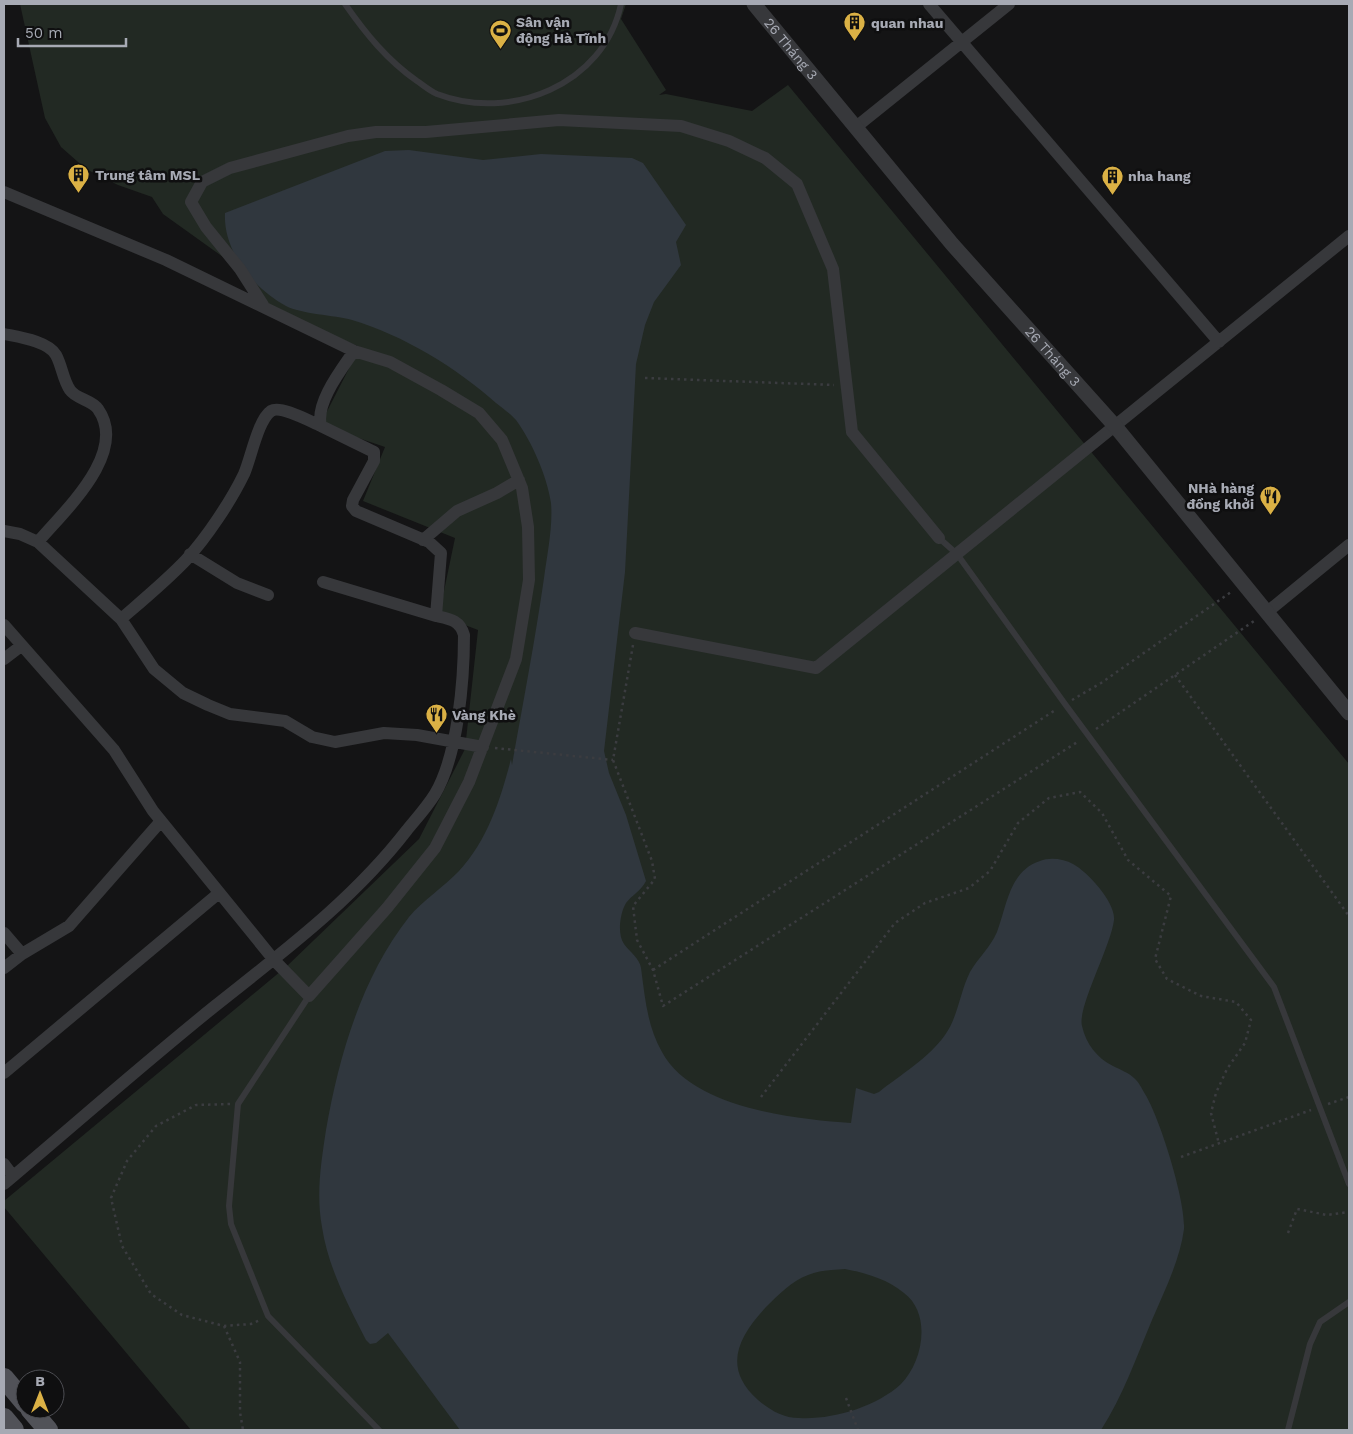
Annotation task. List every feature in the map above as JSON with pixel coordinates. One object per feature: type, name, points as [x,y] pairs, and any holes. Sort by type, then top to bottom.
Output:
[{"type":"main road","points":[[4,1378],[15,1391]]},
{"type":"main road","points":[[4,1418],[14,1430]]},
{"type":"main road","points":[[39,1419],[48,1430]]},
{"type":"street","name":"26 Tháng 3","points":[[754,4],[952,244],[1115,426],[1242,585],[1349,713]]},
{"type":"street","points":[[929,4],[1220,342]]},
{"type":"street","points":[[856,128],[1009,4]]},
{"type":"street","points":[[263,305],[240,269],[206,227],[191,202],[202,182],[230,168],[348,136],[376,132],[426,132],[560,120],[681,126],[729,141],[765,158],[797,184],[833,269],[852,432],[939,538]]},
{"type":"street","points":[[4,192],[99,230],[263,305],[354,351],[390,362],[479,413],[502,440],[522,488],[528,527],[529,580],[516,659],[469,782],[435,848],[388,908],[309,996],[274,960],[161,821],[114,750],[4,625]]},
{"type":"street","points":[[635,633],[816,668],[1349,236]]},
{"type":"street","points":[[4,334],[38,342],[55,353],[70,391],[97,408],[104,421],[106,444],[95,475],[38,542]]},
{"type":"street","points":[[321,426],[319,419],[320,409],[336,376],[354,351]]},
{"type":"street","points":[[121,619],[190,554],[237,488],[251,458],[263,421],[276,409],[283,410],[321,426],[374,452],[374,461],[353,500],[352,506],[356,511],[423,540],[441,552],[436,616]]},
{"type":"street","points":[[423,540],[457,511],[497,493],[519,480]]},
{"type":"street","points":[[4,531],[20,534],[38,542],[121,619],[154,669],[183,693],[230,714],[285,721],[312,737],[335,742],[384,733],[453,740],[483,747]]},
{"type":"street","points":[[1266,613],[1349,545]]},
{"type":"street","points":[[190,554],[237,583],[268,595]]},
{"type":"street","points":[[4,1164],[8,1180],[214,1007],[311,930],[369,876],[392,850],[435,794],[446,769],[453,740],[464,635],[461,626],[456,622],[323,582]]},
{"type":"street","points":[[4,658],[21,646]]},
{"type":"street","points":[[4,968],[22,954],[70,926],[161,821]]},
{"type":"street","points":[[4,1073],[219,893]]},
{"type":"street","points":[[4,933],[22,954]]},
{"type":"lane","points":[[345,4],[364,31],[394,65],[435,93],[469,103],[516,101],[557,88],[584,70],[598,52],[616,23],[621,4]]},
{"type":"lane","points":[[939,538],[957,554],[1274,987],[1349,1184]]},
{"type":"lane","points":[[309,996],[238,1104],[229,1206],[231,1224],[268,1316],[379,1430]]},
{"type":"lane","points":[[1288,1430],[1310,1344],[1320,1322],[1349,1302]]},
{"type":"path","points":[[645,378],[846,385]]},
{"type":"path","points":[[653,970],[1065,704],[1101,683],[1242,585]]},
{"type":"path","points":[[635,633],[613,760],[652,861],[655,879],[633,906],[637,940],[653,970],[663,1006],[1088,735],[1266,613]]},
{"type":"path","points":[[1175,675],[1349,916]]},
{"type":"path","points":[[505,749],[613,760]]},
{"type":"path","points":[[760,1097],[895,923],[925,903],[969,888],[990,871],[1018,823],[1049,798],[1080,792],[1102,813],[1128,860],[1171,896],[1155,959],[1167,979],[1200,996],[1236,1002],[1251,1020],[1245,1043],[1228,1069],[1216,1093],[1212,1112],[1218,1144]]},
{"type":"path","points":[[1181,1158],[1349,1097]]},
{"type":"path","points":[[238,1104],[196,1105],[156,1126],[127,1161],[111,1198],[122,1246],[152,1294],[182,1315],[224,1326],[251,1324],[268,1316]]},
{"type":"path","points":[[1288,1233],[1297,1209],[1327,1215],[1349,1212]]},
{"type":"path","points":[[224,1326],[240,1362],[240,1412],[243,1430]]},
{"type":"path","points":[[846,1398],[858,1430]]},
{"type":"shaded area","points":[[20,4],[626,4],[621,19],[666,90],[659,95],[666,94],[752,111],[788,85],[1349,764],[1349,1430],[191,1430],[4,1207],[4,1201],[287,966],[419,839],[465,749],[478,630],[439,615],[455,538],[363,501],[385,447],[320,425],[360,347],[272,309],[230,262],[163,214],[152,197],[118,185],[86,169],[61,147],[45,118]]},
{"type":"shaded area","points":[[409,150],[483,160],[541,154],[632,158],[643,163],[686,225],[676,242],[681,265],[654,302],[645,325],[636,364],[625,572],[604,751],[609,773],[626,815],[646,881],[624,907],[620,924],[622,940],[640,965],[647,1011],[653,1032],[662,1052],[676,1071],[696,1086],[720,1098],[746,1107],[774,1114],[851,1123],[856,1088],[874,1094],[879,1092],[923,1059],[945,1035],[953,1020],[970,972],[997,932],[1015,881],[1030,866],[1040,861],[1052,859],[1069,862],[1079,868],[1093,881],[1111,905],[1114,920],[1112,931],[1084,1006],[1082,1026],[1086,1039],[1093,1050],[1107,1063],[1132,1076],[1151,1106],[1171,1160],[1181,1200],[1184,1229],[1179,1252],[1166,1287],[1123,1390],[1101,1430],[460,1430],[388,1333],[376,1343],[370,1344],[366,1340],[334,1271],[325,1242],[320,1215],[320,1178],[331,1102],[355,1018],[378,965],[392,940],[409,917],[453,877],[469,859],[486,832],[498,803],[511,759],[512,765],[529,672],[551,522],[551,503],[546,482],[528,438],[514,418],[447,365],[391,334],[345,318],[300,311],[286,306],[262,289],[252,279],[242,267],[229,241],[225,213],[385,151]],"holes":[[[845,1269],[876,1277],[891,1284],[913,1302],[921,1325],[919,1351],[915,1363],[909,1375],[901,1384],[891,1392],[866,1405],[825,1417],[799,1418],[782,1415],[758,1400],[747,1388],[740,1376],[737,1364],[742,1341],[756,1318],[775,1298],[791,1285],[813,1273]]]},
{"type":"place","name":"quan nhau","points":[[855,42]]},
{"type":"place","name":"Sân vận động Hà Tĩnh","points":[[500,49]]},
{"type":"place","name":"Trung tâm MSL","points":[[79,194]]},
{"type":"place","name":"nha hang","points":[[1112,195]]},
{"type":"place","name":"NHà hàng đồng khởi","points":[[1270,515]]},
{"type":"place","name":"Vàng Khè","points":[[436,734]]}]
